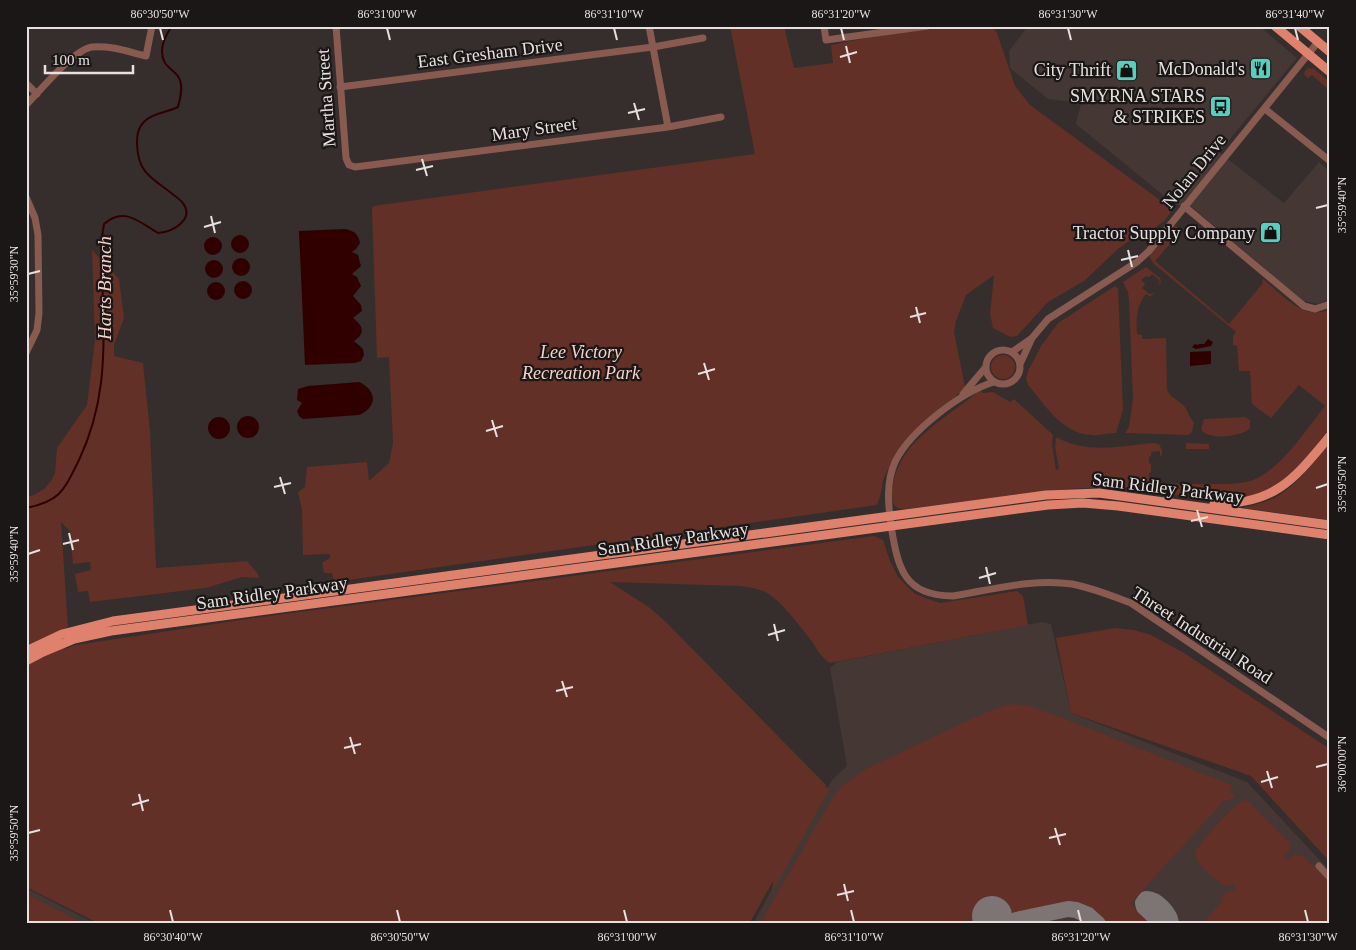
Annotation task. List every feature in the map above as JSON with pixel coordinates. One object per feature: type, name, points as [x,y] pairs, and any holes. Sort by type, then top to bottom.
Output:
[{"type":"main road","points":[[1275,26],[1330,72]]},
{"type":"main road","points":[[1299,26],[1330,52]]},
{"type":"main road","points":[[1179,504],[1232,504],[1258,499],[1279,489],[1298,474],[1330,436]]},
{"type":"main road","name":"Sam Ridley Parkway","points":[[26,651],[62,634],[113,621],[1046,495],[1099,493],[1330,525]]},
{"type":"main road","name":"Sam Ridley Parkway","points":[[26,662],[43,652],[74,639],[111,631],[1048,505],[1084,503],[1146,509],[1330,535]]},
{"type":"street","points":[[26,105],[70,60],[86,49],[92,47],[109,48],[146,56],[152,26]]},
{"type":"street","name":"Martha Street","points":[[336,26],[346,158],[351,166]]},
{"type":"street","points":[[648,26],[668,127]]},
{"type":"street","points":[[824,26],[826,40],[928,26]]},
{"type":"street","name":"East Gresham Drive","points":[[340,87],[653,47],[703,38]]},
{"type":"street","name":"Nolan Drive","points":[[1020,364],[1032,338],[1044,322],[1142,258],[1318,42]]},
{"type":"street","points":[[26,83],[37,94]]},
{"type":"street","points":[[1265,109],[1330,161]]},
{"type":"street","name":"Mary Street","points":[[351,166],[365,167],[668,127],[721,117]]},
{"type":"street","points":[[26,197],[35,218],[38,236],[39,313],[37,330],[26,353]]},
{"type":"street","points":[[1184,206],[1304,306],[1314,309],[1330,304]]},
{"type":"street","name":"Nolan Drive","points":[[1012,352],[1032,338]]},
{"type":"street","points":[[890,517],[888,499],[891,474],[902,451],[916,434],[958,400],[980,386],[994,382],[1004,384],[1014,381],[1020,373],[1020,364],[1016,355],[1012,352],[1004,350],[993,353],[986,362],[986,373],[994,382]]},
{"type":"street","points":[[958,400],[985,368]]},
{"type":"street","name":"Threet Industrial Road","points":[[890,517],[894,549],[899,564],[904,574],[921,589],[931,594],[953,596],[1028,583],[1072,584],[1105,593],[1131,603],[1330,738]]},
{"type":"street","points":[[1319,866],[1330,878]]},
{"type":"shaded area","points":[[1028,26],[1259,26],[1297,58],[1219,152],[1284,203],[1319,162],[1330,172],[1330,298],[1319,304],[1303,301],[1192,207],[1174,204],[1076,124],[1081,103],[1048,99],[1010,68],[1009,51]]},
{"type":"shaded area","points":[[345,229],[355,233],[360,243],[352,252],[358,255],[361,266],[352,274],[357,277],[361,286],[353,296],[361,305],[362,311],[353,318],[362,330],[360,336],[354,341],[363,349],[364,355],[361,361],[355,363],[305,365],[299,231]]},
{"type":"shaded area","points":[[240,235],[246,238],[249,244],[246,250],[240,253],[234,250],[231,244],[234,238]]},
{"type":"shaded area","points":[[213,237],[219,240],[222,246],[219,252],[213,255],[207,252],[204,246],[207,240]]},
{"type":"shaded area","points":[[241,258],[247,261],[250,267],[247,273],[241,276],[235,273],[232,267],[235,261]]},
{"type":"shaded area","points":[[214,260],[220,263],[223,269],[220,275],[214,278],[208,275],[205,269],[208,263]]},
{"type":"shaded area","points":[[243,281],[249,284],[252,290],[249,296],[243,299],[237,296],[234,290],[237,284]]},
{"type":"shaded area","points":[[216,282],[222,285],[225,291],[222,297],[216,300],[210,297],[207,291],[210,285]]},
{"type":"shaded area","points":[[1208,339],[1213,342],[1211,346],[1196,349],[1192,347],[1195,344],[1204,344]]},
{"type":"shaded area","points":[[1211,351],[1211,364],[1190,366],[1190,352]]},
{"type":"shaded area","points":[[359,382],[369,389],[373,398],[370,408],[365,412],[359,415],[303,419],[299,416],[297,411],[302,403],[297,400],[298,389],[308,386]]},
{"type":"shaded area","points":[[244,416],[252,416],[259,423],[259,431],[252,438],[244,438],[237,431],[237,423]]},
{"type":"shaded area","points":[[215,417],[223,417],[230,424],[230,432],[223,439],[215,439],[208,432],[208,424]]},
{"type":"shaded area","points":[[1042,622],[1051,624],[1071,713],[1247,782],[1330,871],[1330,924],[753,924],[832,780],[847,766],[830,668],[837,662]]},
{"type":"shaded area","points":[[26,888],[96,924],[26,924]]},
{"type":"green space","name":"Lee Victory Recreation Park","points":[[730,26],[784,26],[794,68],[833,63],[831,45],[912,31],[992,26],[997,33],[1015,86],[1030,105],[1164,203],[1171,212],[1165,220],[1149,232],[1133,238],[1118,249],[1084,281],[1048,302],[1017,336],[1010,337],[993,328],[990,314],[994,275],[966,295],[954,332],[965,387],[907,438],[892,461],[883,480],[877,505],[334,582],[332,573],[324,573],[322,563],[330,558],[330,554],[303,555],[302,510],[298,492],[305,487],[307,467],[367,462],[369,481],[389,463],[393,443],[389,357],[377,358],[373,206],[755,154]]},
{"type":"green space","points":[[1308,68],[1314,69],[1330,82],[1330,91],[1312,75],[1308,78],[1304,75]]},
{"type":"green space","points":[[1174,225],[1182,230],[1155,261],[1229,324],[1263,283],[1263,279],[1286,299],[1302,309],[1320,312],[1330,309],[1330,431],[1302,465],[1272,490],[1251,498],[1229,501],[1103,487],[1066,489],[906,509],[895,506],[892,496],[895,477],[901,461],[911,447],[923,434],[980,390],[983,393],[993,392],[1010,402],[1014,399],[1053,435],[1052,444],[1056,470],[1059,469],[1055,447],[1056,438],[1080,446],[1104,448],[1152,443],[1159,444],[1162,455],[1160,456],[1160,451],[1151,452],[1149,457],[1149,463],[1151,464],[1150,480],[1157,482],[1224,484],[1247,482],[1264,474],[1283,458],[1325,406],[1299,385],[1271,418],[1252,404],[1250,371],[1239,371],[1237,346],[1233,345],[1233,336],[1236,332],[1154,264],[1149,256]]},
{"type":"green space","points":[[92,250],[119,279],[124,318],[114,345],[114,356],[143,363],[150,431],[156,568],[247,561],[259,578],[242,577],[206,588],[90,602],[88,591],[78,592],[75,574],[91,570],[90,562],[73,564],[70,531],[61,522],[68,627],[66,628],[65,649],[76,645],[254,618],[874,536],[883,540],[898,577],[914,593],[940,603],[1017,591],[1023,596],[1028,625],[830,663],[821,655],[801,627],[783,607],[765,592],[739,586],[610,582],[650,608],[664,620],[826,785],[825,787],[830,788],[772,893],[773,881],[749,924],[100,924],[26,887],[26,497],[44,489],[51,481],[55,473],[57,448],[87,405],[95,340]]},
{"type":"green space","points":[[1146,267],[1160,278],[1161,283],[1158,285],[1160,281],[1152,274],[1141,280],[1145,284],[1142,288],[1150,294],[1155,292],[1150,297],[1146,294],[1138,308],[1137,334],[1142,335],[1142,339],[1166,338],[1167,390],[1172,397],[1185,407],[1194,422],[1192,432],[1188,435],[1125,433],[1129,427],[1133,399],[1129,300],[1128,292],[1123,282]]},
{"type":"green space","points":[[1115,286],[1118,288],[1123,410],[1116,433],[1095,435],[1081,433],[1072,430],[1055,417],[1028,385],[1026,379],[1041,346],[1058,323]]},
{"type":"green space","points":[[1003,355],[1012,358],[1015,367],[1012,376],[1003,379],[994,376],[991,367],[994,358]]},
{"type":"green space","points":[[1245,417],[1250,420],[1250,428],[1240,434],[1217,436],[1204,433],[1201,429],[1204,419]]},
{"type":"green space","points":[[1186,443],[1209,444],[1209,449],[1186,449]]},
{"type":"green space","points":[[1330,443],[1330,520],[1243,508],[1270,500],[1291,487]]},
{"type":"green space","points":[[1115,628],[1134,630],[1151,635],[1184,653],[1330,749],[1330,862],[1251,776],[1071,713],[1056,638]]},
{"type":"green space","points":[[1012,704],[1028,706],[1052,714],[1232,785],[1229,792],[1235,795],[1230,801],[1225,800],[1131,904],[1151,924],[1108,924],[1087,906],[1075,902],[972,920],[963,924],[760,924],[830,802],[840,788],[862,771],[973,718]]},
{"type":"green space","points":[[1245,800],[1291,844],[1289,851],[1284,856],[1287,860],[1296,854],[1303,856],[1330,883],[1330,924],[1202,924],[1221,902],[1221,897],[1225,893],[1236,890],[1234,884],[1224,886],[1200,866],[1197,861],[1196,850],[1226,814]]},
{"type":"green space","points":[[26,894],[84,924],[26,924]]},
{"type":"waterway","name":"Harts Branch","points":[[26,508],[47,502],[65,487],[79,460],[94,421],[103,362],[104,321],[101,252],[104,224],[118,216],[125,216],[138,221],[158,233],[176,227],[185,219],[186,208],[181,201],[146,173],[140,161],[137,144],[138,131],[146,120],[178,107],[181,83],[177,75],[165,63],[162,54],[165,39],[172,26]]},
{"type":"waterway","name":"Harts Branch","points":[[175,26],[188,26]]},
{"type":"taxiway","points":[[1162,924],[1144,907],[1143,903],[1146,899],[1150,899],[1162,907],[1171,924]]},
{"type":"taxiway","points":[[1010,924],[1016,920],[1068,909],[1088,915],[1098,924]]},
{"type":"runway","points":[[992,916],[993,924]]},
{"type":"place","name":"McDonald's","points":[[1261,69]]},
{"type":"place","name":"City Thrift","points":[[1127,70]]},
{"type":"place","name":"SMYRNA STARS & STRIKES","points":[[1221,106]]},
{"type":"place","name":"Tractor Supply Company","points":[[1271,233]]}]
